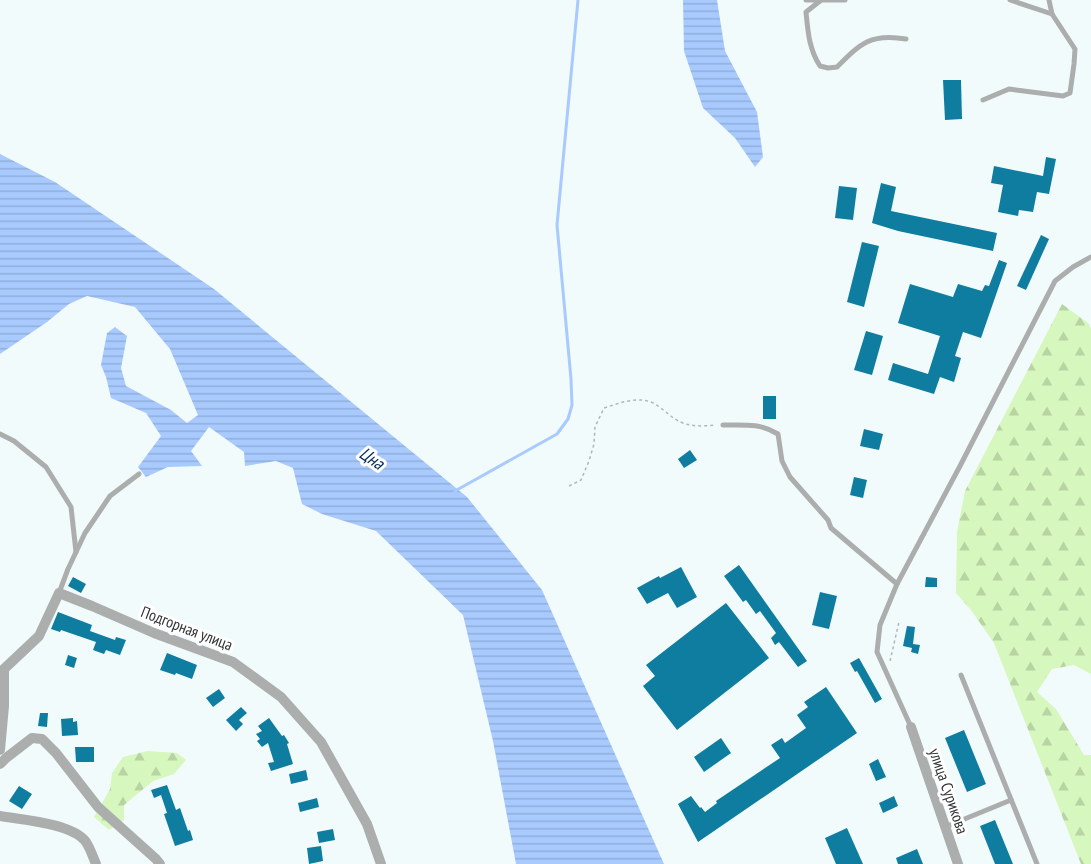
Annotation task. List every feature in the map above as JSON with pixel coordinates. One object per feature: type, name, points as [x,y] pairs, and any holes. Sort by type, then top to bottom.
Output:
[{"type":"street","points":[[0,750],[4,706],[4,669],[39,636],[59,594]]},
{"type":"street","name":"Подгорная улица","points":[[59,594],[233,662],[281,697],[321,742],[368,824],[381,864]]},
{"type":"street","name":"улица Сурикова","points":[[911,727],[958,864]]},
{"type":"street","points":[[0,764],[32,738],[42,739],[56,753],[98,807],[160,864]]},
{"type":"street","points":[[0,816],[58,826],[72,831],[86,842],[96,864]]},
{"type":"lane","points":[[806,0],[845,0]]},
{"type":"lane","points":[[1010,0],[1052,14]]},
{"type":"lane","points":[[983,100],[1009,89],[1063,96],[1070,93],[1075,49],[1052,14],[1049,0]]},
{"type":"lane","points":[[820,1],[806,12],[809,42],[820,66],[837,67],[856,47],[871,39],[891,36],[906,39]]},
{"type":"lane","points":[[911,727],[877,652],[880,625],[897,584],[1055,281],[1091,256]]},
{"type":"lane","points":[[723,425],[756,424],[778,434],[782,461],[790,477],[828,520],[831,528],[897,584]]},
{"type":"lane","points":[[0,434],[14,441],[46,467],[71,507],[76,552]]},
{"type":"lane","points":[[59,594],[85,533],[110,496],[139,474]]},
{"type":"lane","points":[[960,675],[1037,864]]},
{"type":"lane","points":[[945,827],[1011,800]]},
{"type":"path","points":[[568,486],[581,480],[594,444],[595,427],[604,408],[625,401],[640,400],[654,403],[674,419],[685,424],[723,425]]},
{"type":"path","points":[[887,674],[899,622]]},
{"type":"green space","points":[[1062,304],[1088,323],[1091,328],[1091,674],[1074,665],[1052,669],[1037,692],[1056,709],[1084,755],[1091,755],[1091,864],[1081,864],[994,643],[956,593],[957,532],[965,491]]},
{"type":"green space","points":[[147,751],[177,753],[186,760],[174,774],[153,781],[124,805],[124,820],[109,830],[94,817],[110,789],[112,773],[123,757]]},
{"type":"water","points":[[683,0],[717,0],[725,51],[757,112],[763,157],[755,167],[735,138],[703,108],[684,51]]},
{"type":"water","name":"Цна","points":[[0,154],[55,182],[214,289],[467,497],[542,590],[664,864],[516,864],[493,741],[463,615],[376,531],[322,514],[302,504],[293,468],[276,461],[245,466],[244,452],[209,427],[191,451],[202,466],[168,467],[146,477],[138,467],[161,436],[146,413],[111,398],[101,365],[107,333],[115,327],[127,336],[121,368],[126,386],[171,410],[187,423],[198,415],[170,349],[135,307],[87,296],[69,304],[0,354]]},
{"type":"building","points":[[943,80],[961,80],[962,119],[945,120]]},
{"type":"building","points":[[1046,157],[1056,159],[1049,194],[1037,192],[1033,212],[1019,210],[1018,216],[998,212],[1003,185],[991,183],[994,166],[1043,176]]},
{"type":"building","points":[[881,183],[896,187],[891,211],[997,233],[993,251],[898,231],[872,223]]},
{"type":"building","points":[[839,186],[857,188],[853,220],[835,218]]},
{"type":"building","points":[[1041,235],[1049,239],[1026,290],[1017,286]]},
{"type":"building","points":[[862,242],[879,246],[864,307],[847,302]]},
{"type":"building","points":[[999,260],[1007,263],[981,338],[963,332],[955,356],[961,358],[954,382],[940,377],[934,394],[888,380],[893,363],[928,374],[940,336],[898,323],[910,284],[953,297],[958,284],[982,291],[985,285],[989,286]]},
{"type":"building","points":[[866,331],[883,336],[872,375],[854,370]]},
{"type":"building","points":[[763,396],[776,396],[776,419],[763,419]]},
{"type":"building","points":[[864,429],[883,434],[879,450],[860,446]]},
{"type":"building","points":[[690,450],[697,460],[684,468],[678,459]]},
{"type":"building","points":[[854,477],[867,480],[863,498],[850,495]]},
{"type":"building","points":[[739,565],[807,661],[798,667],[779,642],[775,645],[771,638],[776,633],[760,611],[756,614],[746,600],[743,602],[724,576]]},
{"type":"building","points":[[681,567],[697,597],[677,608],[668,593],[647,604],[637,588]]},
{"type":"building","points":[[73,577],[86,584],[81,593],[68,586]]},
{"type":"building","points":[[926,577],[937,578],[937,587],[925,587]]},
{"type":"building","points":[[820,592],[837,596],[829,629],[812,625]]},
{"type":"building","points":[[726,603],[769,658],[677,730],[643,686],[655,676],[646,665]]},
{"type":"building","points":[[58,612],[92,625],[90,631],[115,640],[116,637],[126,640],[120,655],[106,650],[104,654],[93,650],[96,642],[61,630],[60,632],[51,629]]},
{"type":"building","points":[[907,626],[915,627],[913,644],[920,645],[918,654],[911,652],[912,648],[903,646]]},
{"type":"building","points":[[167,653],[197,665],[192,679],[160,670]]},
{"type":"building","points":[[68,655],[77,658],[74,668],[65,665]]},
{"type":"building","points":[[859,658],[882,699],[875,703],[850,663]]},
{"type":"building","points":[[826,687],[857,733],[698,842],[678,804],[691,796],[705,812],[717,803],[716,801],[780,758],[771,745],[782,738],[785,743],[806,728],[797,715],[808,707],[804,702]]},
{"type":"building","points":[[219,689],[225,698],[213,707],[206,698]]},
{"type":"building","points":[[241,707],[247,713],[239,720],[243,724],[236,731],[226,720]]},
{"type":"building","points":[[40,713],[48,713],[47,727],[38,726]]},
{"type":"building","points":[[73,718],[73,722],[77,721],[78,735],[62,736],[61,719]]},
{"type":"building","points":[[269,718],[289,743],[287,744],[293,764],[271,771],[268,763],[274,762],[268,743],[262,747],[257,741],[260,739],[256,734],[262,731],[258,726]]},
{"type":"building","points":[[964,730],[986,784],[967,792],[945,738]]},
{"type":"building","points":[[721,738],[731,753],[704,772],[694,757]]},
{"type":"building","points":[[75,747],[94,747],[94,762],[76,762]]},
{"type":"building","points":[[878,759],[886,777],[876,781],[869,764]]},
{"type":"building","points":[[306,770],[308,780],[291,784],[289,774]]},
{"type":"building","points":[[167,785],[176,810],[180,808],[193,840],[175,846],[164,814],[167,813],[161,795],[154,798],[151,790]]},
{"type":"building","points":[[19,786],[32,794],[22,809],[9,801]]},
{"type":"building","points":[[894,796],[898,806],[883,813],[879,803]]},
{"type":"building","points":[[317,798],[319,807],[300,812],[298,803]]},
{"type":"building","points":[[995,820],[1013,864],[995,864],[980,826]]},
{"type":"building","points":[[847,828],[863,864],[836,864],[825,838]]},
{"type":"building","points":[[333,829],[335,840],[319,843],[317,832]]},
{"type":"building","points":[[321,846],[323,861],[309,864],[307,848]]},
{"type":"building","points":[[917,849],[923,864],[898,864],[896,858]]},
{"type":"waterway","points":[[455,491],[557,434],[568,419],[572,405],[557,225],[578,0]]}]
